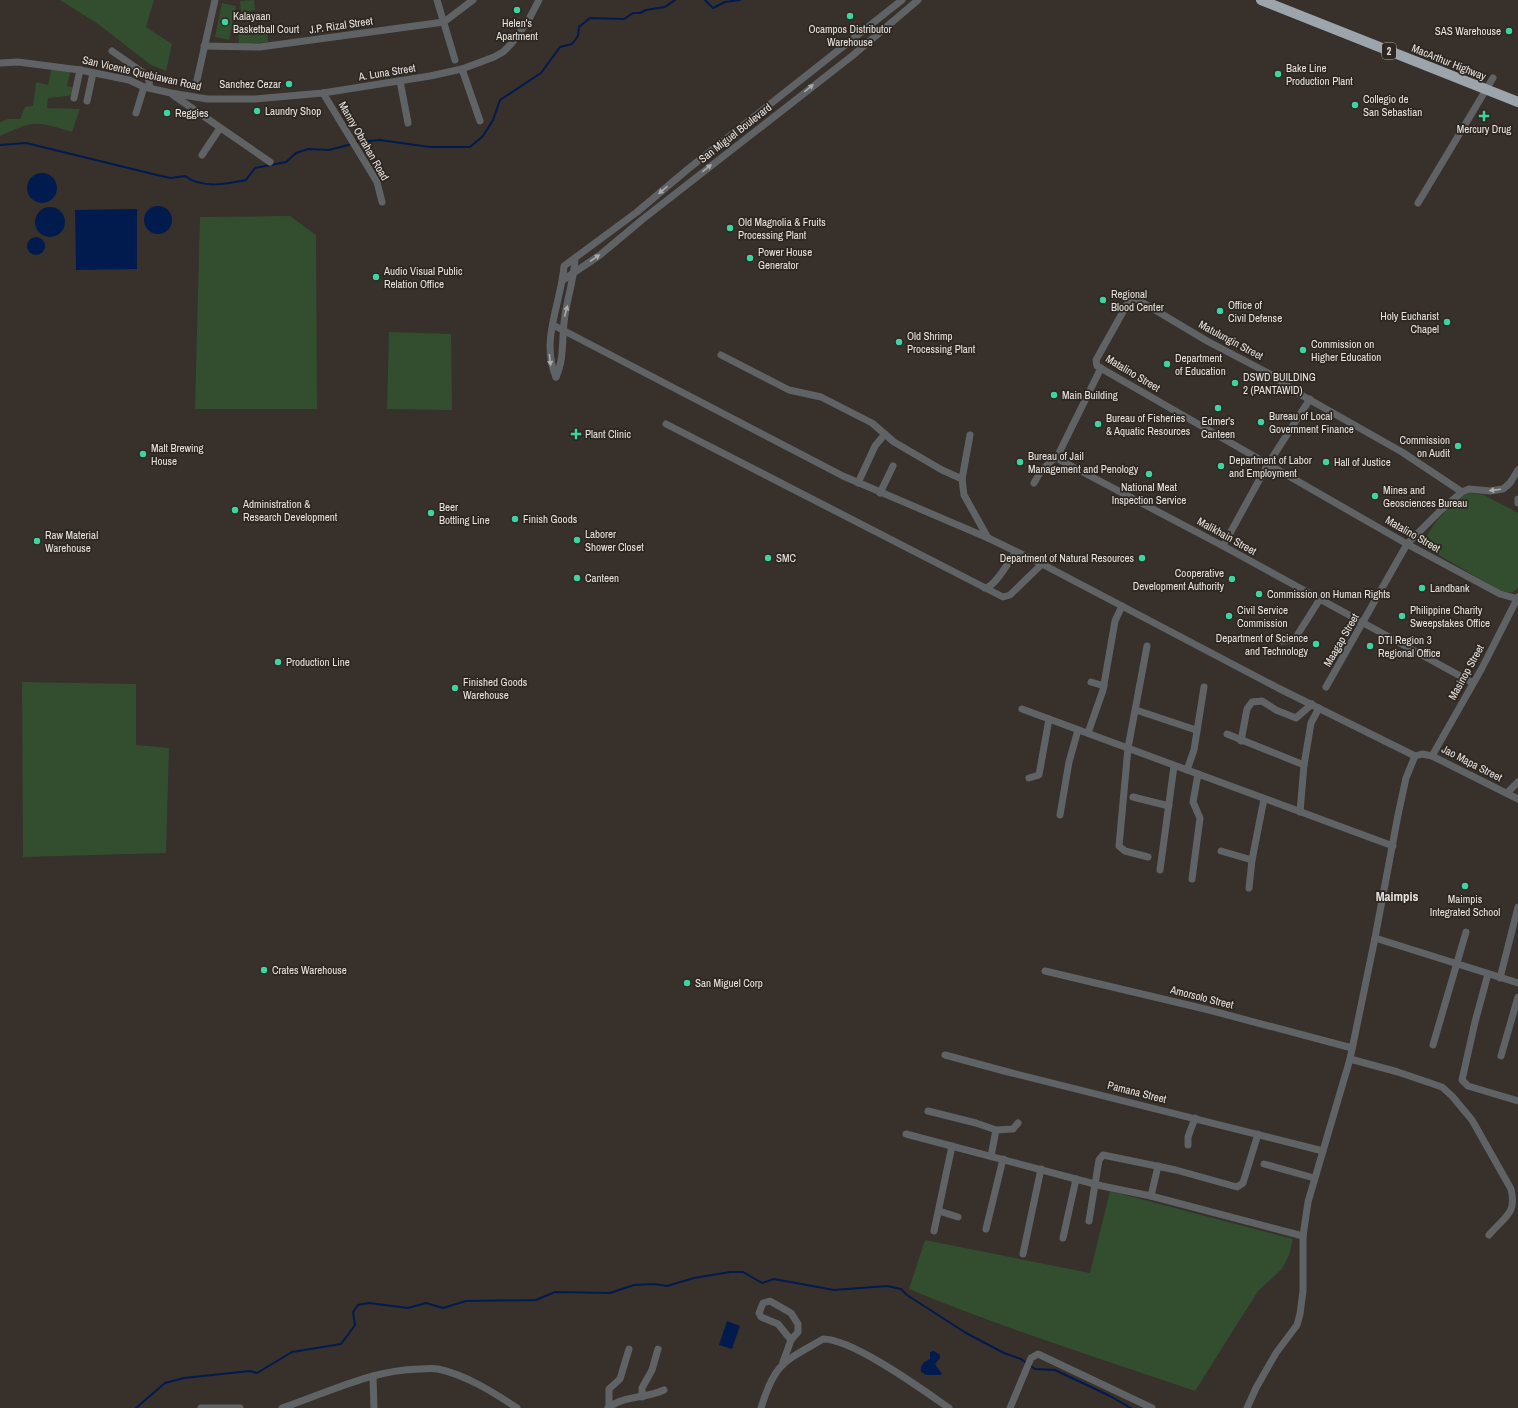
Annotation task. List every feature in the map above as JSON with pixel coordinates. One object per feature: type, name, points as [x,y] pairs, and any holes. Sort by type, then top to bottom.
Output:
[{"type":"highway","name":"MacArthur Highway","points":[[1261,0],[1518,102]]},
{"type":"street","points":[[197,80],[215,0]]},
{"type":"street","points":[[437,0],[455,60]]},
{"type":"street","name":"J.P. Rizal Street","points":[[204,46],[260,47],[444,22],[473,0]]},
{"type":"street","name":"A. Luna Street","points":[[207,99],[255,99],[323,93],[400,81],[462,69],[504,52],[522,30],[539,0]]},
{"type":"street","name":"San Miguel Boulevard","points":[[563,280],[564,266],[637,212],[688,169],[902,0]]},
{"type":"street","name":"San Miguel Boulevard","points":[[563,280],[600,255],[694,179],[852,56],[918,0]]},
{"type":"street","points":[[880,18],[887,25]]},
{"type":"street","points":[[843,47],[852,56]]},
{"type":"street","points":[[112,51],[148,76],[147,87],[136,113]]},
{"type":"street","name":"San Vicente Quebiawan Road","points":[[0,63],[18,62],[80,70],[129,80],[147,87],[171,93],[207,99]]},
{"type":"street","points":[[462,69],[480,121]]},
{"type":"street","points":[[74,98],[80,70]]},
{"type":"street","points":[[87,101],[93,73]]},
{"type":"street","points":[[1418,203],[1493,78]]},
{"type":"street","points":[[400,81],[408,123]]},
{"type":"street","points":[[171,93],[270,162]]},
{"type":"street","name":"Manny Obrahan Road","points":[[323,93],[359,150],[377,182],[382,202]]},
{"type":"street","points":[[202,155],[220,128]]},
{"type":"street","points":[[688,169],[694,179]]},
{"type":"street","points":[[563,280],[550,336],[550,363],[556,377],[561,366],[563,331],[575,259]]},
{"type":"street","name":"Matulungin Street","points":[[1096,360],[1129,301],[1135,298],[1208,341],[1270,374],[1402,452],[1462,492]]},
{"type":"street","points":[[553,325],[858,483],[988,538],[1042,564],[1319,708],[1415,756],[1406,778],[1376,938],[1350,1059],[1308,1202],[1303,1236],[1303,1291],[1297,1325],[1276,1353],[1256,1388],[1247,1408]]},
{"type":"street","points":[[721,356],[789,390],[820,397],[872,423],[894,442],[942,470],[962,479]]},
{"type":"street","name":"Matalino Street","points":[[1096,360],[1097,366],[1407,544],[1500,594],[1518,598]]},
{"type":"street","points":[[1034,483],[1040,471],[1048,462],[1057,457],[1101,368]]},
{"type":"street","points":[[1223,546],[1268,464],[1310,399]]},
{"type":"street","points":[[666,424],[1003,597],[1010,595],[1042,564]]},
{"type":"street","points":[[858,483],[875,446],[885,434]]},
{"type":"street","points":[[970,435],[962,479],[964,494],[988,538]]},
{"type":"street","name":"Malikhain Street","points":[[1057,457],[1058,459],[1223,546],[1473,684]]},
{"type":"street","points":[[880,492],[893,466]]},
{"type":"street","points":[[1462,492],[1469,489],[1490,491],[1502,489],[1510,483],[1518,470]]},
{"type":"street","name":"Maagap Street","points":[[1326,688],[1407,544],[1450,501],[1462,492]]},
{"type":"street","points":[[985,588],[996,581],[1003,568],[1016,552]]},
{"type":"street","name":"Masinop Street","points":[[1432,756],[1473,684],[1518,598]]},
{"type":"street","points":[[1283,641],[1292,640],[1296,637],[1320,599]]},
{"type":"street","points":[[1088,733],[1104,686],[1115,621],[1122,606]]},
{"type":"street","points":[[1147,646],[1128,748],[1119,846],[1125,851],[1148,857]]},
{"type":"street","points":[[1091,682],[1104,686]]},
{"type":"street","points":[[1187,770],[1194,750],[1204,687]]},
{"type":"street","points":[[1241,741],[1247,709],[1252,702],[1262,701],[1276,710],[1296,718],[1312,704]]},
{"type":"street","points":[[1300,812],[1304,765],[1311,723],[1319,708]]},
{"type":"street","points":[[1022,709],[1393,846]]},
{"type":"street","points":[[1136,710],[1196,730]]},
{"type":"street","points":[[1029,778],[1039,775],[1049,719]]},
{"type":"street","points":[[1060,815],[1068,762],[1078,730]]},
{"type":"street","points":[[1227,734],[1241,741],[1304,765]]},
{"type":"street","name":"Jao Mapa Street","points":[[1415,756],[1422,754],[1432,756],[1518,799]]},
{"type":"street","points":[[1160,870],[1174,766]]},
{"type":"street","points":[[1192,879],[1200,818],[1193,802],[1198,774]]},
{"type":"street","points":[[1507,793],[1518,782]]},
{"type":"street","points":[[1133,797],[1169,806]]},
{"type":"street","points":[[1249,888],[1252,860],[1264,799]]},
{"type":"street","points":[[1221,851],[1252,860]]},
{"type":"street","points":[[1500,978],[1518,907]]},
{"type":"street","points":[[1433,1045],[1466,932]]},
{"type":"street","points":[[1376,938],[1518,983]]},
{"type":"street","name":"Amorsolo Street","points":[[1045,971],[1205,1009],[1352,1048]]},
{"type":"street","points":[[1488,974],[1462,1080],[1468,1086],[1518,1101]]},
{"type":"street","points":[[1501,1056],[1518,997]]},
{"type":"street","name":"Pamana Street","points":[[945,1055],[1323,1151]]},
{"type":"street","points":[[1350,1059],[1398,1072],[1442,1087],[1452,1096],[1472,1120],[1511,1189],[1514,1201],[1514,1207],[1510,1213],[1489,1235]]},
{"type":"street","points":[[928,1111],[976,1123],[996,1130],[1013,1129],[1018,1123]]},
{"type":"street","points":[[1188,1145],[1188,1137],[1196,1118]]},
{"type":"street","points":[[991,1156],[996,1130]]},
{"type":"street","points":[[906,1134],[1095,1184],[1151,1196],[1303,1236]]},
{"type":"street","points":[[1089,1221],[1099,1160],[1103,1154],[1158,1166],[1237,1187],[1243,1183],[1258,1134]]},
{"type":"street","points":[[934,1231],[952,1146]]},
{"type":"street","points":[[986,1229],[1003,1159]]},
{"type":"street","points":[[1264,1164],[1314,1178]]},
{"type":"street","points":[[1151,1196],[1158,1166]]},
{"type":"street","points":[[1022,1254],[1041,1169]]},
{"type":"street","points":[[1062,1238],[1076,1179]]},
{"type":"street","points":[[939,1211],[958,1217]]},
{"type":"street","points":[[762,1408],[770,1384],[784,1362],[791,1340],[798,1332],[796,1320],[791,1313],[770,1301],[763,1303],[759,1313],[761,1317],[778,1324],[791,1340]]},
{"type":"street","points":[[784,1362],[823,1339],[831,1339],[858,1351],[905,1377],[949,1408]]},
{"type":"street","points":[[608,1408],[609,1389],[620,1379],[629,1349]]},
{"type":"street","points":[[642,1397],[642,1388],[652,1370],[658,1349]]},
{"type":"street","points":[[1010,1408],[1031,1358],[1038,1354],[1152,1408]]},
{"type":"street","points":[[282,1408],[373,1376],[402,1370],[436,1369],[456,1374],[482,1386],[517,1408]]},
{"type":"street","points":[[373,1376],[374,1408]]},
{"type":"street","points":[[608,1408],[623,1399],[642,1397],[664,1390]]},
{"type":"street","points":[[201,1408],[240,1408]]},
{"type":"green space","points":[[60,0],[154,0],[146,27],[172,44],[166,71],[151,65],[98,24]]},
{"type":"green space","points":[[254,0],[255,10],[241,12],[240,1]]},
{"type":"green space","name":"Kalayaan Basketball Court","points":[[222,3],[236,6],[229,40],[215,37]]},
{"type":"green space","points":[[267,28],[268,42],[239,45],[238,32]]},
{"type":"green space","points":[[52,66],[71,69],[67,86],[76,88],[75,93],[68,96],[48,98],[47,108],[80,109],[72,132],[42,124],[36,124],[21,127],[0,136],[0,122],[8,119],[20,119],[25,107],[33,106],[36,82],[48,85]]},
{"type":"green space","points":[[290,216],[316,235],[317,409],[195,409],[200,217]]},
{"type":"green space","points":[[389,332],[451,334],[452,410],[387,409]]},
{"type":"green space","points":[[1470,493],[1484,495],[1518,513],[1518,588],[1514,591],[1507,592],[1499,590],[1425,547],[1425,541],[1429,533],[1441,516],[1457,501]]},
{"type":"green space","points":[[22,682],[136,684],[136,745],[169,748],[166,853],[23,857]]},
{"type":"green space","points":[[1110,1191],[1293,1239],[1289,1255],[1282,1269],[1258,1291],[1195,1391],[1015,1330],[909,1289],[925,1240],[1090,1273]]},
{"type":"water","points":[[42,173],[53,177],[57,188],[53,199],[42,203],[31,199],[27,188],[31,177]]},
{"type":"water","points":[[158,206],[168,210],[172,220],[168,230],[158,234],[148,230],[144,220],[148,210]]},
{"type":"water","points":[[50,207],[60,212],[65,222],[60,232],[50,237],[40,232],[35,222],[40,212]]},
{"type":"water","points":[[137,209],[137,269],[76,270],[75,210]]},
{"type":"water","points":[[32,237],[40,237],[45,242],[43,253],[40,255],[32,255],[27,250],[27,242]]},
{"type":"water","points":[[727,1321],[740,1326],[732,1349],[719,1345]]},
{"type":"water","points":[[934,1351],[940,1355],[940,1358],[935,1364],[942,1374],[926,1375],[921,1372],[921,1367],[924,1362],[930,1359],[930,1352]]},
{"type":"waterway","points":[[356,142],[380,140],[430,147],[470,147],[483,136],[493,120],[500,100],[541,73],[560,47],[572,44],[578,36],[579,27],[590,18],[624,19],[633,13],[640,13],[646,10],[665,7],[675,0]]},
{"type":"waterway","points":[[705,0],[713,8],[725,2],[740,0]]},
{"type":"waterway","points":[[0,145],[26,143],[157,175],[171,178],[185,176],[199,183],[215,184],[246,180],[255,168],[286,162],[296,153],[308,149],[329,150],[352,144]]},
{"type":"waterway","points":[[136,1408],[165,1383],[184,1378],[250,1371],[257,1373],[292,1352],[341,1344],[355,1325],[353,1312],[358,1305],[369,1303],[408,1308],[426,1303],[443,1308],[466,1301],[536,1300],[555,1292],[610,1293],[634,1285],[654,1284],[667,1286],[694,1278],[730,1272],[743,1272],[762,1283],[774,1279],[834,1290],[887,1286],[901,1289],[907,1295],[966,1333],[1004,1353],[1021,1359],[1035,1369],[1055,1370],[1110,1396],[1131,1408]]},
{"type":"place","name":"Helen's Apartment","points":[[517,10]]},
{"type":"place","name":"Ocampos Distributor Warehouse","points":[[850,16]]},
{"type":"place","name":"Kalayaan Basketball Court","points":[[225,22]]},
{"type":"place","name":"SAS Warehouse","points":[[1509,31]]},
{"type":"place","name":"Bake Line Production Plant","points":[[1278,74]]},
{"type":"place","name":"Sanchez Cezar","points":[[289,84]]},
{"type":"place","name":"Collegio de San Sebastian","points":[[1355,105]]},
{"type":"place","name":"Laundry Shop","points":[[257,111]]},
{"type":"place","name":"Reggies","points":[[167,113]]},
{"type":"place","name":"Mercury Drug","points":[[1484,116]]},
{"type":"place","name":"Old Magnolia & Fruits Processing Plant","points":[[730,228]]},
{"type":"place","name":"Power House Generator","points":[[750,258]]},
{"type":"place","name":"Audio Visual Public Relation Office","points":[[376,277]]},
{"type":"place","name":"Regional Blood Center","points":[[1103,300]]},
{"type":"place","name":"Office of Civil Defense","points":[[1220,311]]},
{"type":"place","name":"Holy Eucharist Chapel","points":[[1447,322]]},
{"type":"place","name":"Old Shrimp Processing Plant","points":[[899,342]]},
{"type":"place","name":"Commission on Higher Education","points":[[1303,350]]},
{"type":"place","name":"Department of Education","points":[[1167,364]]},
{"type":"place","name":"DSWD BUILDING 2 (PANTAWID)","points":[[1235,383]]},
{"type":"place","name":"Main Building","points":[[1054,395]]},
{"type":"place","name":"Edmer's Canteen","points":[[1218,408]]},
{"type":"place","name":"Bureau of Local Government Finance","points":[[1261,422]]},
{"type":"place","name":"Bureau of Fisheries & Aquatic Resources","points":[[1098,424]]},
{"type":"place","name":"Plant Clinic","points":[[576,434]]},
{"type":"place","name":"Commission on Audit","points":[[1458,446]]},
{"type":"place","name":"Malt Brewing House","points":[[143,454]]},
{"type":"place","name":"Bureau of Jail Management and Penology","points":[[1020,462]]},
{"type":"place","name":"Hall of Justice","points":[[1326,462]]},
{"type":"place","name":"Department of Labor and Employment","points":[[1221,466]]},
{"type":"place","name":"National Meat Inspection Service","points":[[1149,474]]},
{"type":"place","name":"Mines and Geosciences Bureau","points":[[1375,496]]},
{"type":"place","name":"Administration & Research Development","points":[[235,510]]},
{"type":"place","name":"Beer Bottling Line","points":[[431,513]]},
{"type":"place","name":"Finish Goods","points":[[515,519]]},
{"type":"place","name":"Laborer Shower Closet","points":[[577,540]]},
{"type":"place","name":"Raw Material Warehouse","points":[[37,541]]},
{"type":"place","name":"SMC","points":[[768,558]]},
{"type":"place","name":"Department of Natural Resources","points":[[1142,558]]},
{"type":"place","name":"Canteen","points":[[577,578]]},
{"type":"place","name":"Cooperative Development Authority","points":[[1232,579]]},
{"type":"place","name":"Landbank","points":[[1422,588]]},
{"type":"place","name":"Commission on Human Rights","points":[[1259,594]]},
{"type":"place","name":"Civil Service Commission","points":[[1229,616]]},
{"type":"place","name":"Philippine Charity Sweepstakes Office","points":[[1402,616]]},
{"type":"place","name":"Department of Science and Technology","points":[[1316,644]]},
{"type":"place","name":"DTI Region 3 Regional Office","points":[[1370,646]]},
{"type":"place","name":"Production Line","points":[[278,662]]},
{"type":"place","name":"Finished Goods Warehouse","points":[[455,688]]},
{"type":"place","name":"Maimpis Integrated School","points":[[1465,886]]},
{"type":"place","name":"Crates Warehouse","points":[[264,970]]},
{"type":"place","name":"San Miguel Corp","points":[[687,983]]},
{"type":"district","name":"Maimpis","points":[[1397,896]]}]
